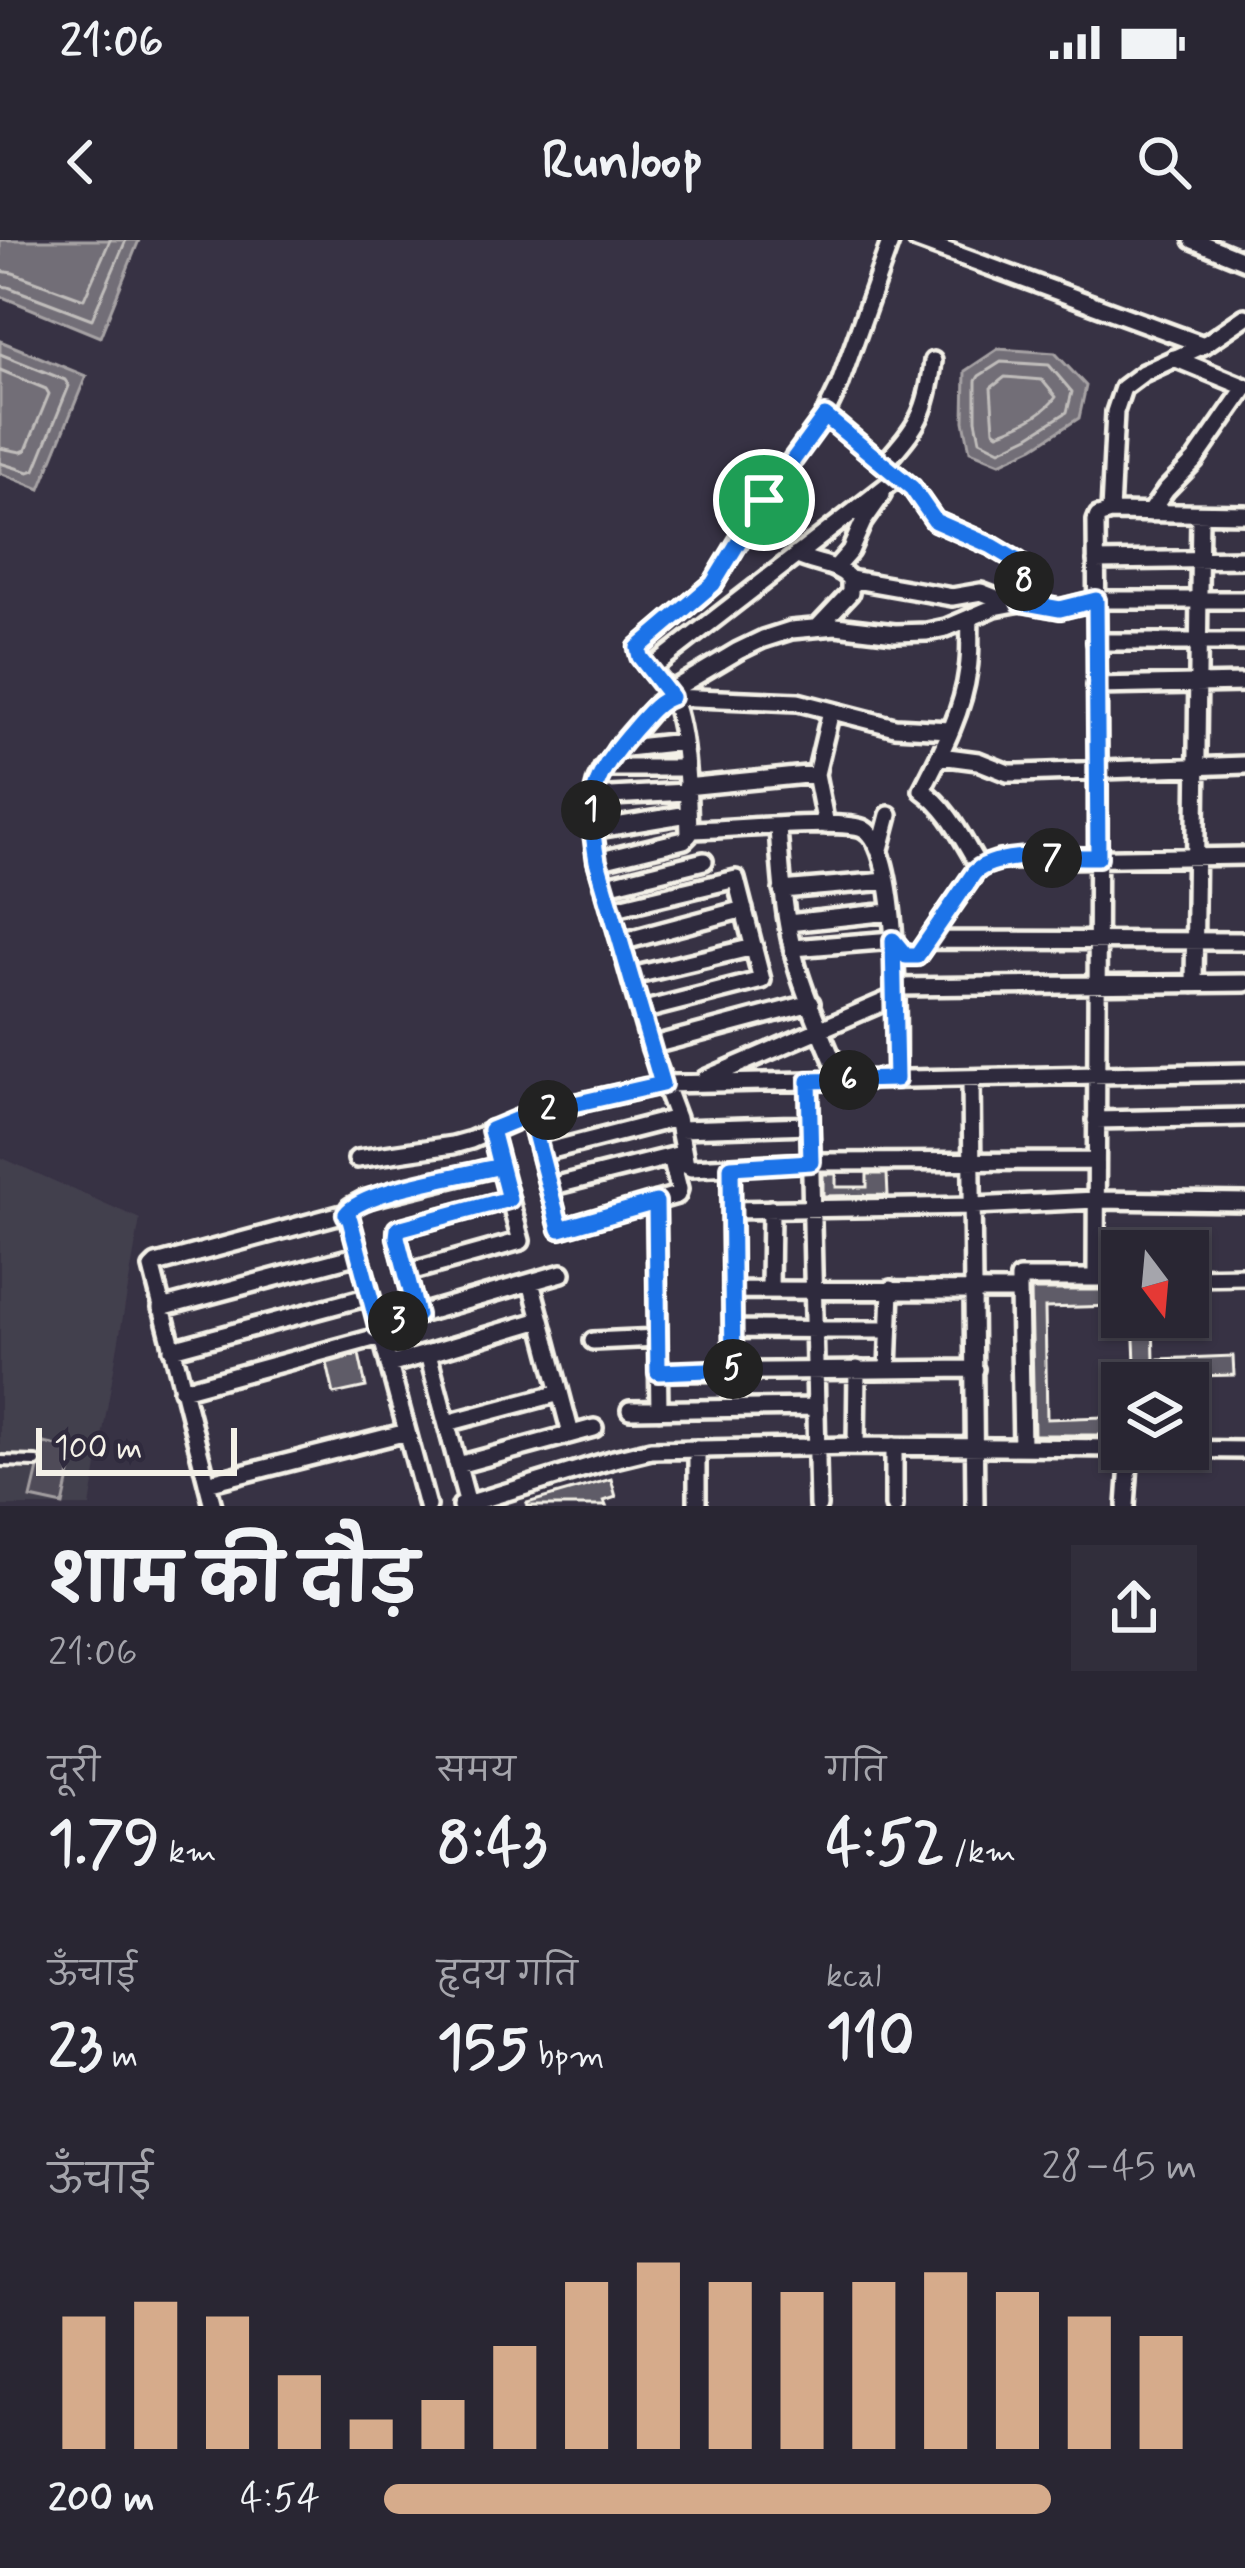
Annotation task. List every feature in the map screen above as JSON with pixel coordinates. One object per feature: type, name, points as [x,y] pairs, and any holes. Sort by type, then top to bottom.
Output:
[{"type":"street","points":[[597,861],[689,835],[680,723],[670,694],[638,653],[640,645],[713,584],[764,500],[825,416],[891,240]]},
{"type":"street","points":[[917,240],[1204,345]]},
{"type":"street","points":[[1193,240],[1245,261]]},
{"type":"street","points":[[1110,512],[1119,396],[1133,378],[1204,345],[1245,317]]},
{"type":"street","points":[[1150,513],[1196,460],[1245,388],[1174,358]]},
{"type":"street","points":[[884,464],[923,414],[933,361]]},
{"type":"street","points":[[825,416],[884,464],[892,482],[921,498],[935,521],[1019,562],[1024,575],[1015,602],[927,632],[819,626],[763,639],[659,702],[603,768],[592,797],[597,861],[688,1168],[811,1162],[1096,1161]]},
{"type":"street","points":[[650,669],[892,482]]},
{"type":"street","points":[[836,567],[892,482]]},
{"type":"street","points":[[1096,1278],[1096,521],[1110,512],[1245,514]]},
{"type":"street","points":[[1194,983],[1200,514]]},
{"type":"street","points":[[796,555],[836,567],[850,579],[952,597],[981,592],[1060,609],[1096,600],[1245,600]]},
{"type":"street","points":[[1096,561],[1245,559]]},
{"type":"street","points":[[819,626],[850,593],[850,579]]},
{"type":"street","points":[[970,620],[968,670],[950,730],[922,790],[938,801],[979,867]]},
{"type":"street","points":[[1096,642],[1245,642]]},
{"type":"street","points":[[1096,686],[1245,682]]},
{"type":"street","points":[[670,694],[798,702],[895,727],[950,730]]},
{"type":"street","points":[[826,824],[816,774],[831,711]]},
{"type":"street","points":[[616,749],[682,742]]},
{"type":"street","points":[[940,756],[978,761],[1008,772],[1245,765]]},
{"type":"street","points":[[603,768],[684,768]]},
{"type":"street","points":[[592,797],[816,774]]},
{"type":"street","points":[[880,849],[890,815]]},
{"type":"street","points":[[592,830],[688,822],[778,827],[826,824],[866,830],[880,849],[887,881],[896,1079]]},
{"type":"street","points":[[778,827],[782,890],[793,948],[841,1081]]},
{"type":"street","points":[[893,940],[906,956],[917,956],[979,867],[999,860],[1245,856]]},
{"type":"street","points":[[603,886],[704,861]]},
{"type":"street","points":[[611,909],[736,880],[762,980],[641,1011]]},
{"type":"street","points":[[782,890],[887,881]]},
{"type":"street","points":[[621,942],[744,909]]},
{"type":"street","points":[[788,923],[890,912]]},
{"type":"street","points":[[793,948],[893,940]]},
{"type":"street","points":[[928,940],[1245,941]]},
{"type":"street","points":[[632,976],[754,947]]},
{"type":"street","points":[[694,1084],[895,992],[1245,983]]},
{"type":"street","points":[[650,1046],[811,1003]]},
{"type":"street","points":[[357,1159],[454,1144],[530,1114],[662,1084],[1245,1072]]},
{"type":"street","points":[[971,1078],[975,1506]]},
{"type":"street","points":[[809,1081],[818,1506]]},
{"type":"street","points":[[530,1114],[560,1229],[679,1192],[673,1165],[684,1156]]},
{"type":"street","points":[[1096,1120],[1245,1117]]},
{"type":"street","points":[[540,1153],[678,1124],[810,1125]]},
{"type":"street","points":[[406,1274],[521,1240],[491,1130]]},
{"type":"street","points":[[549,1187],[684,1156]]},
{"type":"street","points":[[213,1506],[153,1265],[346,1214],[363,1200],[500,1166]]},
{"type":"street","points":[[731,1167],[733,1369]]},
{"type":"street","points":[[417,1315],[398,1229],[509,1199]]},
{"type":"street","points":[[732,1210],[1096,1200],[1245,1202]]},
{"type":"street","points":[[656,1202],[659,1410]]},
{"type":"street","points":[[770,1210],[770,1290]]},
{"type":"street","points":[[346,1214],[427,1506]]},
{"type":"street","points":[[161,1308],[359,1255]]},
{"type":"street","points":[[182,1390],[562,1273]]},
{"type":"street","points":[[1209,1277],[1245,1276]]},
{"type":"street","points":[[1022,1447],[1018,1278],[1101,1278]]},
{"type":"street","points":[[531,1282],[571,1434]]},
{"type":"street","points":[[888,1370],[891,1289]]},
{"type":"street","points":[[732,1290],[1018,1291]]},
{"type":"street","points":[[172,1348],[370,1296]]},
{"type":"street","points":[[389,1366],[542,1320]]},
{"type":"street","points":[[733,1329],[889,1330]]},
{"type":"street","points":[[592,1341],[658,1337]]},
{"type":"street","points":[[428,1354],[465,1505],[633,1453],[817,1446],[1101,1449]]},
{"type":"street","points":[[856,1446],[857,1369]]},
{"type":"street","points":[[658,1372],[975,1369]]},
{"type":"street","points":[[447,1424],[560,1393]]},
{"type":"street","points":[[630,1410],[816,1406]]},
{"type":"street","points":[[458,1465],[594,1428]]},
{"type":"street","points":[[207,1483],[406,1432]]},
{"type":"street","points":[[894,1446],[894,1506]]},
{"type":"street","points":[[697,1449],[697,1506]]},
{"type":"street","points":[[1209,1450],[1245,1450]]},
{"type":"street","points":[[1126,1470],[1126,1506]]},
{"type":"lane","points":[[0,1461],[36,1462]]},
{"type":"shaded area","points":[[0,1157],[140,1219],[90,1506],[0,1506]]},
{"type":"shaded area","points":[[44,1443],[75,1450],[63,1505],[31,1498]]},
{"type":"water","points":[[0,240],[139,240],[100,337],[0,296]]},
{"type":"water","points":[[0,341],[86,376],[40,489],[0,473]]},
{"type":"water","points":[[998,349],[1055,353],[1086,386],[1079,418],[1000,463],[970,451],[964,421],[965,371]]},
{"type":"building","points":[[823,1174],[836,1174],[836,1187],[867,1187],[867,1174],[887,1174],[888,1195],[823,1196]]},
{"type":"building","points":[[1031,1290],[1101,1290],[1101,1306],[1045,1308],[1047,1419],[1101,1417],[1101,1435],[1034,1435]]},
{"type":"building","points":[[1134,1338],[1153,1338],[1154,1362],[1135,1362]]},
{"type":"building","points":[[359,1354],[366,1387],[334,1394],[327,1363]]},
{"type":"building","points":[[1233,1356],[1234,1375],[1209,1376],[1209,1362],[1159,1359]]},
{"type":"building","points":[[611,1479],[616,1497],[604,1501],[606,1506],[527,1503]]},
{"type":"route","points":[[764,500],[713,584],[638,648],[671,697],[659,702],[616,749],[592,797],[592,830],[603,886],[662,1084],[530,1114],[513,1120],[491,1130],[500,1166],[350,1207],[346,1214],[378,1326],[417,1315],[398,1229],[509,1199],[491,1130],[530,1114],[560,1229],[656,1202],[658,1372],[733,1369],[731,1167],[811,1162],[809,1081],[896,1079],[893,940],[906,956],[917,956],[979,867],[1010,859],[1098,857],[1096,600],[1060,609],[1021,602],[1024,575],[1019,562],[935,521],[912,488],[825,416],[764,500]]}]
